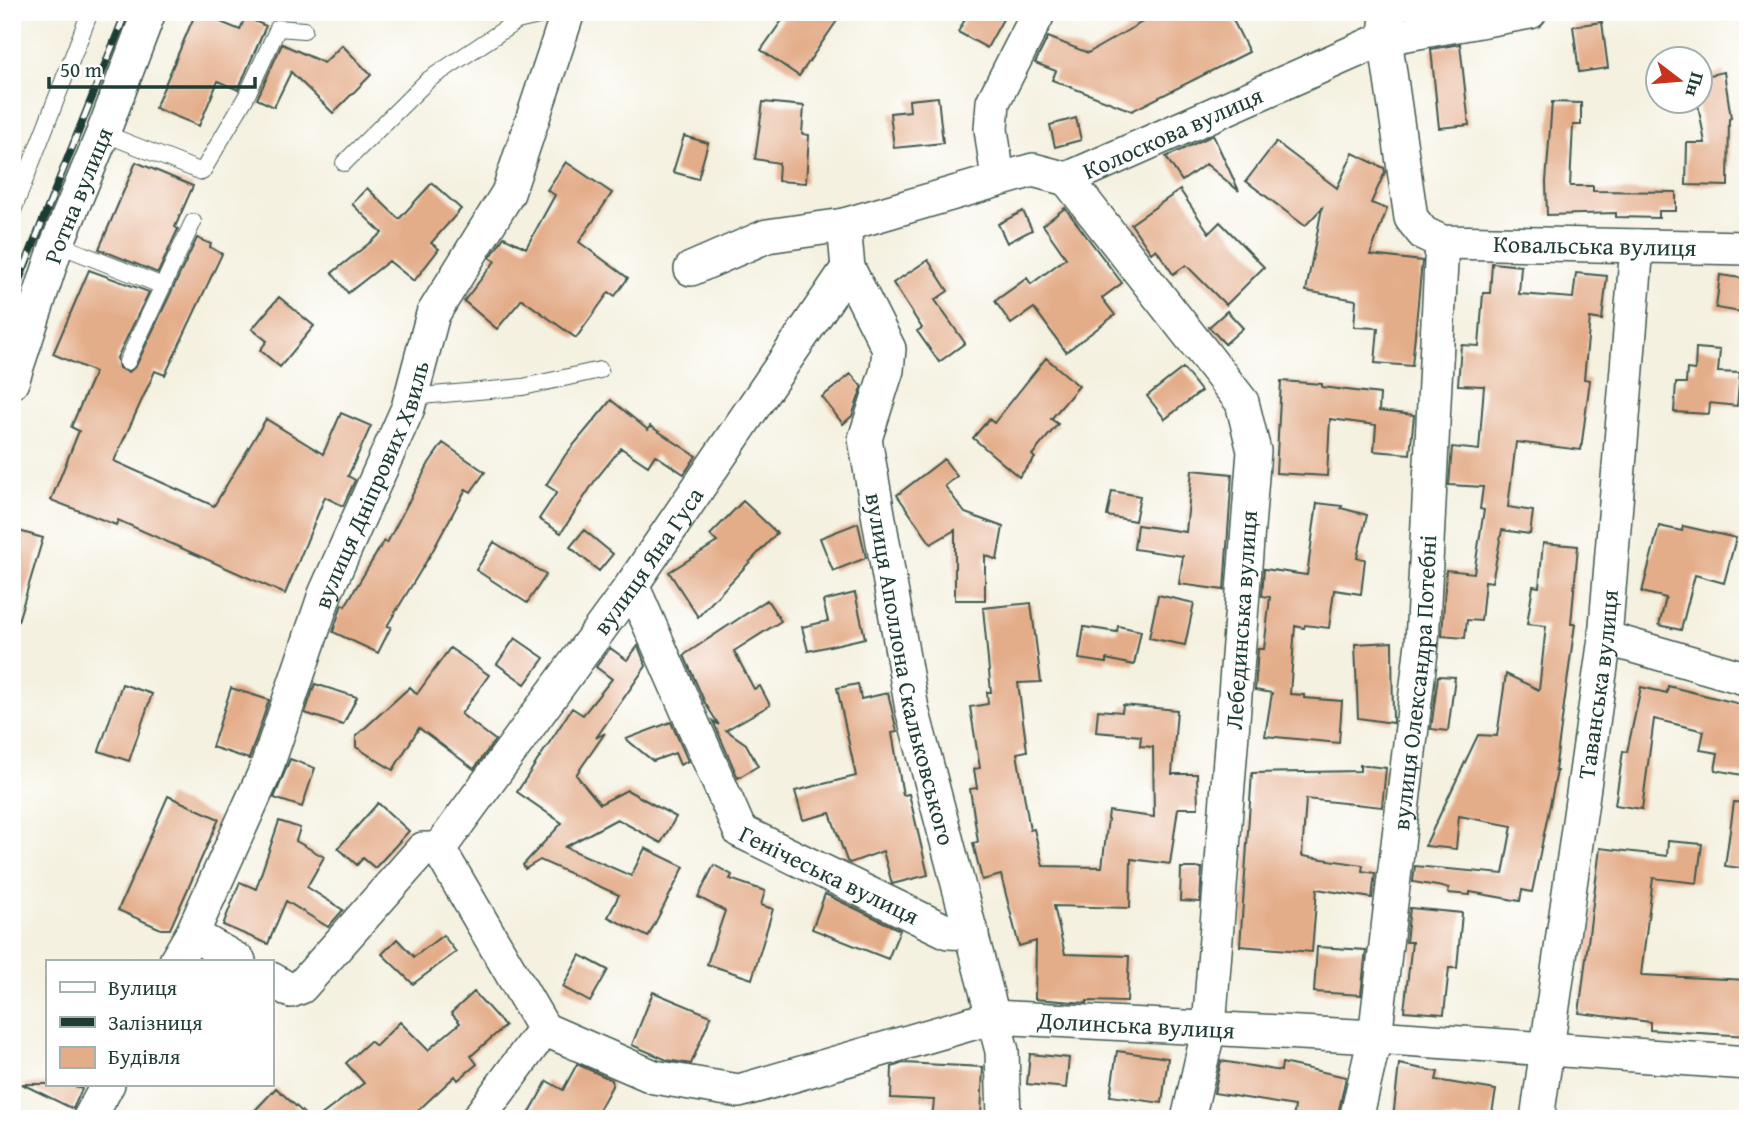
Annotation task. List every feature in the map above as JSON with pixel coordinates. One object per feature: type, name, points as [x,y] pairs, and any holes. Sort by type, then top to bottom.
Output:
[{"type":"street","name":"Ротна вулиця","points":[[12,382],[57,244],[149,12]]},
{"type":"street","name":"вулиця Дніпрових Хвиль","points":[[184,948],[265,772],[326,594],[408,408],[433,314],[508,193],[568,12]]},
{"type":"street","points":[[998,179],[991,129],[993,102],[1039,12]]},
{"type":"street","name":"Колоскова вулиця","points":[[691,269],[767,236],[844,225],[1033,170],[1067,179],[1386,25],[1530,12]]},
{"type":"street","points":[[1386,25],[1411,218],[1423,233],[1442,242]]},
{"type":"street","name":"Лебединська вулиця","points":[[1067,179],[1242,402],[1254,452],[1209,1028],[1188,1119]]},
{"type":"street","name":"вулиця Аполлона Скальковського","points":[[844,225],[848,268],[889,349],[887,370],[865,439],[912,709],[1002,1051],[1004,1119]]},
{"type":"street","name":"Ковальська вулиця","points":[[1442,242],[1748,248]]},
{"type":"street","name":"вулиця Олександра Потебні","points":[[1356,1119],[1375,1037],[1422,643],[1442,242]]},
{"type":"street","name":"Таванська вулиця","points":[[1537,1119],[1605,638],[1637,246]]},
{"type":"street","name":"вулиця Яна Гуса","points":[[273,980],[291,990],[301,988],[423,849],[439,849],[632,585],[848,268]]},
{"type":"street","name":"Генічеська вулиця","points":[[632,585],[740,831],[948,932],[972,933]]},
{"type":"street","points":[[1605,638],[1748,679]]},
{"type":"street","points":[[439,849],[544,1028],[478,1119]]},
{"type":"street","points":[[184,948],[235,960]]},
{"type":"street","name":"Долинська вулиця","points":[[544,1028],[654,1077],[739,1091],[994,1017],[1375,1037],[1748,1063]]},
{"type":"street","points":[[89,1119],[107,1086]]},
{"type":"lane","points":[[12,213],[90,12]]},
{"type":"lane","points":[[344,163],[428,80],[517,21],[556,12]]},
{"type":"lane","points":[[103,133],[202,172],[246,96],[278,28],[304,30]]},
{"type":"lane","points":[[127,362],[192,222]]},
{"type":"lane","points":[[57,244],[163,286]]},
{"type":"lane","points":[[410,397],[523,387],[600,370]]},
{"type":"building","points":[[196,12],[240,30],[245,17],[266,26],[238,90],[218,81],[199,126],[155,108]]},
{"type":"building","points":[[788,12],[843,12],[799,76],[761,50]]},
{"type":"building","points":[[969,12],[1007,12],[987,48],[958,32]]},
{"type":"building","points":[[1160,12],[1229,12],[1249,52],[1132,111],[1052,80],[1056,71],[1035,63],[1048,37],[1088,53]]},
{"type":"building","points":[[1602,22],[1608,68],[1579,72],[1573,26]]},
{"type":"building","points":[[282,44],[324,63],[342,45],[371,75],[333,113],[291,72],[274,107],[257,99]]},
{"type":"building","points":[[1460,44],[1469,125],[1439,128],[1431,49]]},
{"type":"building","points":[[1724,72],[1731,118],[1728,186],[1686,185],[1687,143],[1705,143],[1700,116],[1714,116],[1714,74]]},
{"type":"building","points":[[938,97],[943,143],[894,148],[890,113],[910,111],[909,100]]},
{"type":"building","points":[[763,102],[804,106],[802,134],[809,135],[806,183],[778,181],[779,163],[755,159]]},
{"type":"building","points":[[1552,102],[1581,103],[1581,125],[1573,125],[1570,186],[1593,186],[1593,191],[1676,192],[1676,211],[1659,211],[1659,218],[1616,217],[1616,213],[1547,215],[1546,182]]},
{"type":"building","points":[[1076,118],[1081,140],[1055,147],[1050,125]]},
{"type":"building","points":[[1213,135],[1239,191],[1206,164],[1182,181],[1166,157]]},
{"type":"building","points":[[684,136],[708,143],[698,179],[673,172]]},
{"type":"building","points":[[1276,142],[1337,188],[1353,153],[1384,168],[1385,172],[1371,203],[1387,209],[1370,255],[1422,261],[1412,366],[1375,363],[1378,328],[1354,327],[1356,300],[1306,291],[1322,208],[1305,226],[1246,181]]},
{"type":"building","points":[[136,162],[193,186],[175,227],[178,229],[158,273],[99,249]]},
{"type":"building","points":[[566,162],[612,193],[579,242],[628,278],[615,296],[609,292],[576,338],[522,299],[497,329],[464,301],[495,261],[490,258],[504,237],[526,248],[555,195],[547,190]]},
{"type":"building","points":[[432,183],[461,209],[431,243],[439,249],[414,281],[389,261],[348,293],[332,273],[382,233],[352,204],[367,188],[399,219]]},
{"type":"building","points":[[1180,190],[1209,233],[1220,222],[1264,267],[1226,305],[1186,265],[1173,274],[1156,249],[1151,253],[1131,224]]},
{"type":"building","points":[[1065,208],[1122,283],[1102,298],[1115,315],[1066,352],[1034,308],[1011,324],[995,301],[1027,278],[1031,284],[1066,258],[1043,225]]},
{"type":"building","points":[[1023,211],[1032,230],[1007,243],[998,224]]},
{"type":"building","points":[[197,238],[211,244],[210,247],[222,254],[165,375],[155,371],[114,461],[214,506],[266,419],[323,454],[341,413],[371,426],[348,476],[355,480],[343,506],[325,497],[285,594],[118,520],[116,525],[51,500],[79,431],[71,427],[95,372],[53,354],[89,270],[149,292],[117,358],[119,368],[129,372],[136,366]]},
{"type":"building","points":[[928,260],[948,291],[935,300],[965,343],[939,362],[917,331],[922,328],[893,283]]},
{"type":"building","points":[[1492,263],[1521,266],[1519,294],[1573,298],[1576,273],[1607,276],[1602,320],[1590,318],[1584,379],[1590,380],[1581,450],[1516,442],[1508,507],[1533,511],[1530,534],[1502,530],[1492,582],[1485,581],[1481,621],[1467,620],[1465,638],[1442,636],[1446,570],[1474,573],[1484,510],[1480,509],[1483,487],[1449,485],[1452,447],[1479,450],[1484,386],[1458,385],[1461,345],[1479,346],[1483,293],[1490,293]]},
{"type":"building","points":[[1720,275],[1748,279],[1748,313],[1716,308]]},
{"type":"building","points":[[279,297],[314,326],[280,367],[260,350],[267,341],[252,329]]},
{"type":"building","points":[[1227,311],[1243,328],[1225,344],[1209,327]]},
{"type":"building","points":[[1696,348],[1720,350],[1718,372],[1740,373],[1737,406],[1710,403],[1709,414],[1674,412],[1676,383],[1686,383],[1687,369],[1695,370]]},
{"type":"building","points":[[1046,358],[1079,386],[1051,419],[1058,424],[1032,455],[1035,458],[1019,477],[973,438],[989,419],[994,423]]},
{"type":"building","points":[[1183,368],[1201,391],[1165,419],[1147,396]]},
{"type":"building","points":[[851,374],[862,387],[852,416],[843,424],[822,397]]},
{"type":"building","points":[[1281,381],[1322,384],[1322,387],[1380,394],[1379,411],[1414,415],[1410,454],[1374,451],[1376,425],[1330,419],[1327,476],[1276,473]]},
{"type":"building","points":[[611,400],[648,430],[650,426],[696,456],[684,474],[655,455],[648,466],[621,448],[596,479],[561,533],[539,519],[557,492],[546,485],[566,454]]},
{"type":"building","points":[[443,443],[485,472],[471,492],[466,489],[387,626],[391,627],[378,653],[333,632],[342,604],[345,606],[384,541],[387,543],[429,463]]},
{"type":"building","points":[[944,459],[957,476],[945,486],[965,513],[1003,527],[997,560],[985,555],[985,600],[955,600],[955,530],[931,544],[897,495]]},
{"type":"building","points":[[1192,470],[1232,474],[1224,590],[1179,584],[1183,556],[1134,549],[1137,525],[1186,532]]},
{"type":"building","points":[[1112,491],[1140,496],[1135,521],[1107,516]]},
{"type":"building","points":[[743,501],[777,533],[698,617],[669,572],[717,542],[710,535]]},
{"type":"building","points":[[1317,503],[1342,506],[1341,508],[1367,515],[1357,558],[1365,559],[1361,594],[1334,590],[1329,628],[1295,626],[1290,694],[1342,701],[1339,743],[1265,736],[1272,693],[1255,690],[1258,649],[1264,649],[1270,597],[1262,596],[1264,569],[1307,575]]},
{"type":"building","points":[[858,523],[866,558],[833,571],[820,538]]},
{"type":"building","points":[[1659,526],[1682,531],[1683,526],[1736,538],[1724,583],[1695,575],[1681,630],[1659,625],[1666,598],[1642,592]]},
{"type":"building","points":[[12,529],[43,538],[18,621],[12,620]]},
{"type":"building","points":[[584,530],[613,554],[599,571],[570,547]]},
{"type":"building","points":[[494,542],[546,575],[527,603],[476,570]]},
{"type":"building","points":[[1543,543],[1578,546],[1571,624],[1575,624],[1557,771],[1532,892],[1522,890],[1520,901],[1470,892],[1470,895],[1448,893],[1449,888],[1413,882],[1415,866],[1503,874],[1512,826],[1459,816],[1456,849],[1425,846],[1478,735],[1497,736],[1506,674],[1539,690],[1546,626],[1527,624],[1533,586],[1539,587]]},
{"type":"building","points":[[855,593],[865,638],[808,651],[802,627],[828,621],[823,601]]},
{"type":"building","points":[[1158,595],[1194,603],[1185,645],[1149,638]]},
{"type":"building","points":[[767,600],[781,621],[734,651],[754,689],[760,686],[770,705],[726,730],[746,744],[758,766],[738,778],[713,721],[719,725],[705,703],[684,655]]},
{"type":"building","points":[[1031,603],[1041,682],[1018,683],[1027,751],[1017,753],[1030,830],[1034,829],[1043,866],[1102,867],[1109,811],[1154,817],[1153,747],[1140,746],[1141,736],[1096,732],[1098,710],[1122,712],[1123,705],[1177,710],[1172,774],[1197,774],[1198,808],[1178,808],[1170,864],[1131,859],[1130,908],[1054,906],[1065,954],[1129,956],[1127,1002],[1087,1003],[1035,999],[1036,941],[1019,946],[1001,875],[982,880],[973,843],[978,842],[970,789],[977,788],[974,769],[980,768],[970,707],[988,704],[987,692],[991,692],[983,608]]},
{"type":"building","points":[[1118,626],[1141,631],[1134,665],[1106,659],[1106,663],[1079,659],[1084,627],[1117,632]]},
{"type":"building","points":[[515,638],[544,658],[525,684],[497,664]]},
{"type":"building","points":[[1392,642],[1393,723],[1358,718],[1355,644]]},
{"type":"building","points":[[638,646],[646,666],[596,738],[605,733],[576,775],[600,804],[627,790],[676,817],[661,843],[617,819],[565,847],[631,876],[645,848],[684,867],[648,937],[608,917],[619,895],[540,860],[525,869],[523,865],[562,823],[517,792],[572,708],[583,715],[612,679],[596,667],[610,648],[627,660]]},
{"type":"building","points":[[450,648],[489,675],[461,714],[495,740],[474,769],[419,728],[393,770],[356,747],[356,736],[410,687],[417,694]]},
{"type":"building","points":[[1438,676],[1455,677],[1448,731],[1431,729]]},
{"type":"building","points":[[122,684],[152,694],[129,761],[99,751]]},
{"type":"building","points":[[315,684],[357,697],[343,725],[305,713]]},
{"type":"building","points":[[858,684],[861,699],[888,693],[897,732],[892,733],[903,795],[909,794],[928,875],[892,884],[883,851],[850,863],[830,813],[803,820],[795,791],[856,776],[837,688]]},
{"type":"building","points":[[1668,686],[1748,706],[1748,776],[1715,770],[1718,753],[1700,750],[1704,731],[1654,719],[1642,809],[1615,805],[1623,751],[1627,752],[1641,687],[1667,693]]},
{"type":"building","points":[[231,688],[269,700],[249,759],[212,747]]},
{"type":"building","points":[[671,722],[688,761],[680,765],[675,753],[653,761],[626,739]]},
{"type":"building","points":[[290,759],[315,768],[302,807],[274,798]]},
{"type":"building","points":[[1360,765],[1386,768],[1382,807],[1306,799],[1302,856],[1363,865],[1362,871],[1375,873],[1372,898],[1317,889],[1312,952],[1240,946],[1252,773],[1360,771]]},
{"type":"building","points":[[168,796],[219,819],[170,929],[161,929],[118,910]]},
{"type":"building","points":[[1734,802],[1748,803],[1748,869],[1725,866]]},
{"type":"building","points":[[378,803],[409,831],[375,868],[363,858],[357,865],[338,848]]},
{"type":"building","points":[[279,821],[300,828],[296,841],[324,857],[307,887],[343,910],[328,927],[286,901],[268,944],[223,925],[240,882],[256,889]]},
{"type":"building","points":[[1668,841],[1702,844],[1697,883],[1653,878],[1641,975],[1748,980],[1748,1036],[1650,1030],[1650,1022],[1579,1013],[1600,848],[1667,856]]},
{"type":"building","points":[[714,865],[732,875],[730,879],[765,891],[761,905],[773,909],[752,979],[707,964],[725,911],[698,897]]},
{"type":"building","points":[[1181,868],[1202,868],[1200,902],[1180,901]]},
{"type":"building","points":[[825,894],[900,930],[888,959],[812,929]]},
{"type":"building","points":[[1410,908],[1462,913],[1457,968],[1449,968],[1444,1014],[1404,1011],[1412,942],[1406,942]]},
{"type":"building","points":[[443,935],[456,952],[413,984],[382,954],[397,939],[414,957]]},
{"type":"building","points":[[1317,947],[1366,950],[1361,995],[1314,992]]},
{"type":"building","points":[[580,955],[608,970],[590,1002],[563,987]]},
{"type":"building","points":[[474,992],[505,1026],[471,1056],[477,1064],[458,1080],[455,1076],[409,1119],[316,1119],[364,1083],[346,1063],[370,1041],[376,1046],[400,1022],[428,1050],[460,1023],[451,1013]]},
{"type":"building","points":[[653,992],[711,1016],[691,1064],[667,1060],[632,1045]]},
{"type":"building","points":[[1117,1051],[1168,1058],[1162,1103],[1110,1096]]},
{"type":"building","points":[[1030,1054],[1069,1058],[1066,1088],[1027,1084]]},
{"type":"building","points":[[1221,1061],[1281,1071],[1282,1063],[1346,1077],[1337,1119],[1293,1119],[1295,1106],[1214,1093]]},
{"type":"building","points":[[903,1063],[983,1067],[981,1119],[932,1119],[934,1100],[891,1098],[892,1067]]},
{"type":"building","points":[[577,1064],[612,1080],[612,1086],[594,1119],[542,1119],[530,1112],[547,1081],[563,1090]]},
{"type":"building","points":[[1399,1064],[1438,1072],[1436,1080],[1496,1090],[1491,1119],[1393,1119]]},
{"type":"building","points":[[22,1084],[75,1086],[82,1089],[73,1109]]},
{"type":"building","points":[[276,1088],[310,1119],[247,1119]]},
{"type":"railway","points":[[12,298],[126,12]]}]
